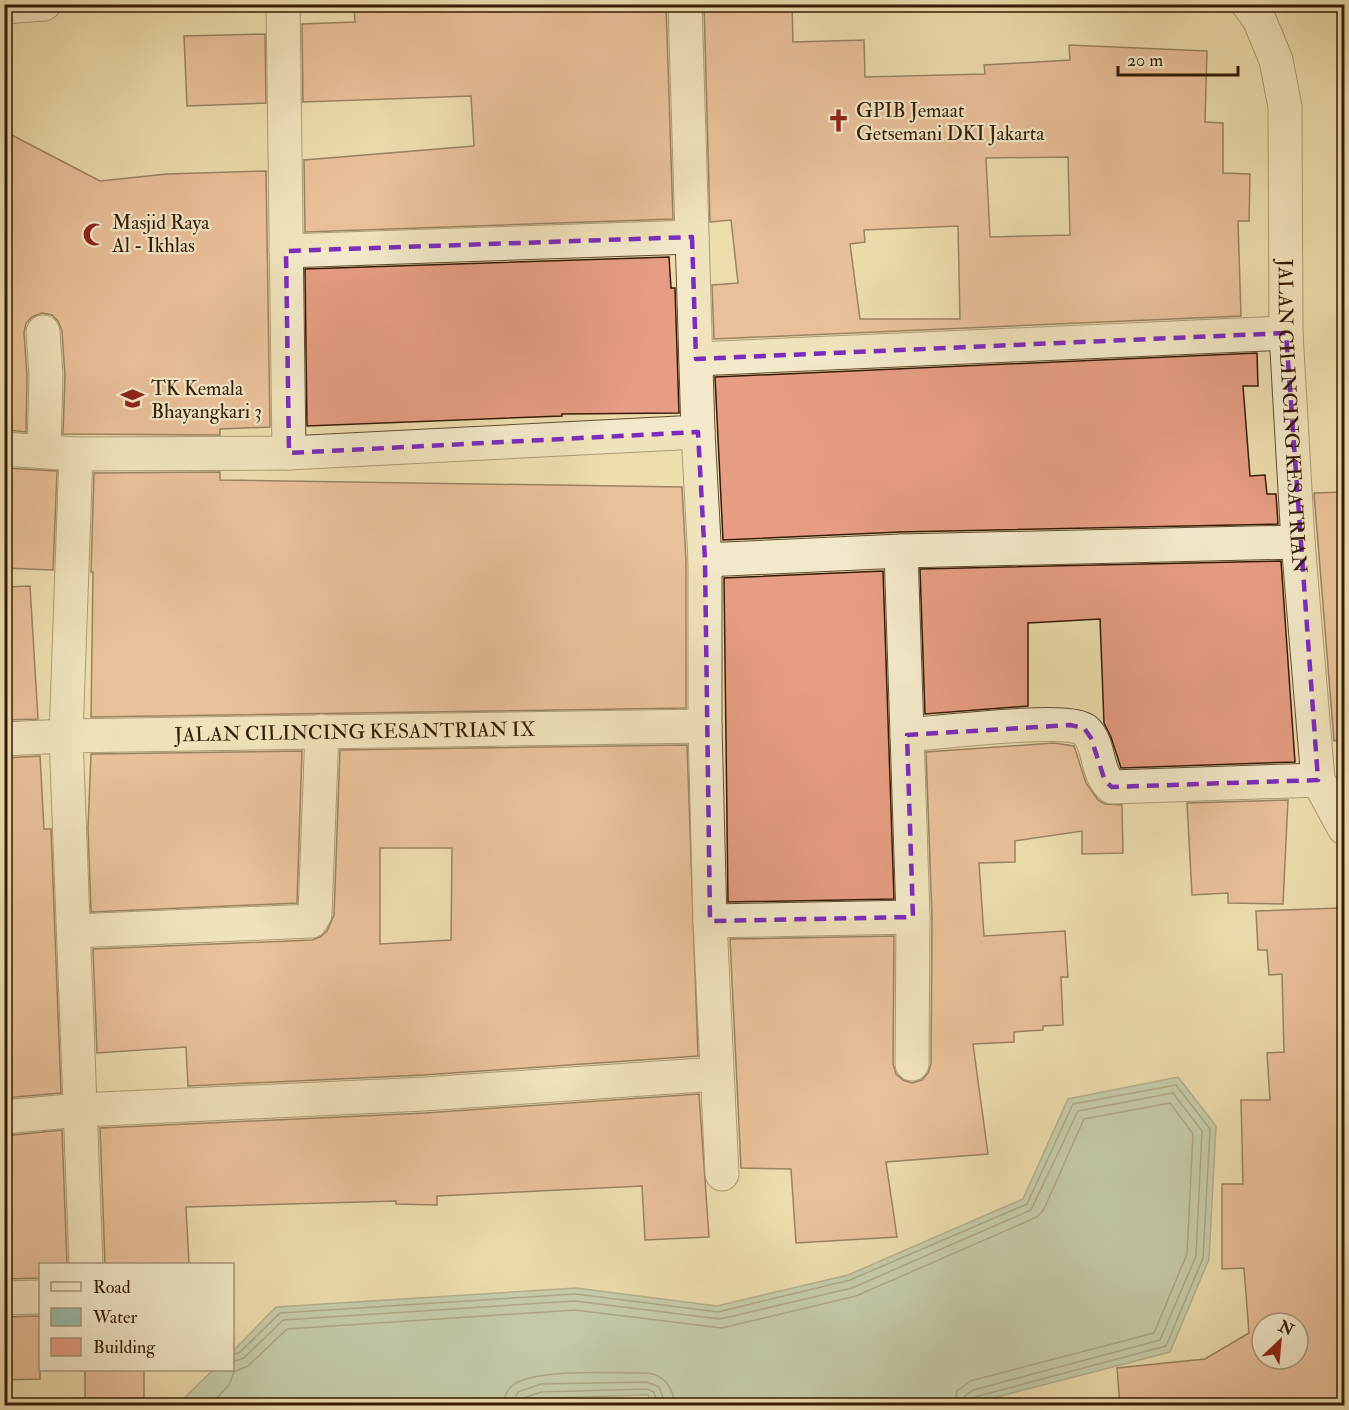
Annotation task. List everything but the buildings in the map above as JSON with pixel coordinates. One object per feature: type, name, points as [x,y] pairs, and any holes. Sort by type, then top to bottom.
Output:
[{"type":"street","points":[[4,7],[44,4]]},
{"type":"street","points":[[283,4],[289,453]]},
{"type":"street","points":[[685,4],[698,432],[705,560],[705,726],[710,921],[722,1174]]},
{"type":"street","name":"JALAN CILINCING KESATRIAN","points":[[1248,4],[1259,20],[1276,60],[1285,107],[1286,333],[1298,542],[1318,780],[1344,828]]},
{"type":"street","points":[[286,251],[692,237]]},
{"type":"street","points":[[43,332],[46,376],[44,450]]},
{"type":"street","points":[[696,360],[935,350],[1014,343],[1286,333]]},
{"type":"street","points":[[4,449],[76,454],[289,453],[698,432]]},
{"type":"street","points":[[76,454],[66,736],[86,1263]]},
{"type":"street","points":[[705,560],[901,551],[1298,542]]},
{"type":"street","points":[[901,551],[913,917],[912,1064]]},
{"type":"street","points":[[907,735],[1070,724],[1084,728],[1091,738],[1106,781],[1112,786],[1318,780]]},
{"type":"street","name":"JALAN CILINCING KESANTRIAN IX","points":[[4,739],[322,731],[705,726]]},
{"type":"street","points":[[74,931],[311,921],[315,914],[322,731]]},
{"type":"street","points":[[710,921],[913,917]]},
{"type":"street","points":[[4,1117],[80,1110],[424,1094],[716,1074]]},
{"type":"street","points":[[4,1298],[39,1297]]},
{"type":"highlighted area","points":[[692,237],[696,359],[1286,333],[1318,780],[1112,787],[1105,781],[1091,738],[1084,728],[1070,725],[907,735],[913,917],[710,921],[705,560],[698,432],[289,453],[286,251]]},
{"type":"water","points":[[1178,1077],[1216,1126],[1209,1259],[1170,1352],[966,1405],[653,1406],[648,1395],[542,1398],[518,1406],[177,1405],[212,1371],[234,1371],[234,1350],[276,1307],[576,1288],[717,1306],[848,1275],[1023,1199],[1068,1099]]},
{"type":"place","name":"GPIB Jemaat Getsemani DKI Jakarta","points":[[838,121]]},
{"type":"place","name":"Masjid Raya Al - Ikhlas","points":[[94,234]]},
{"type":"place","name":"TK Kemala Bhayangkari 3","points":[[133,399]]}]
